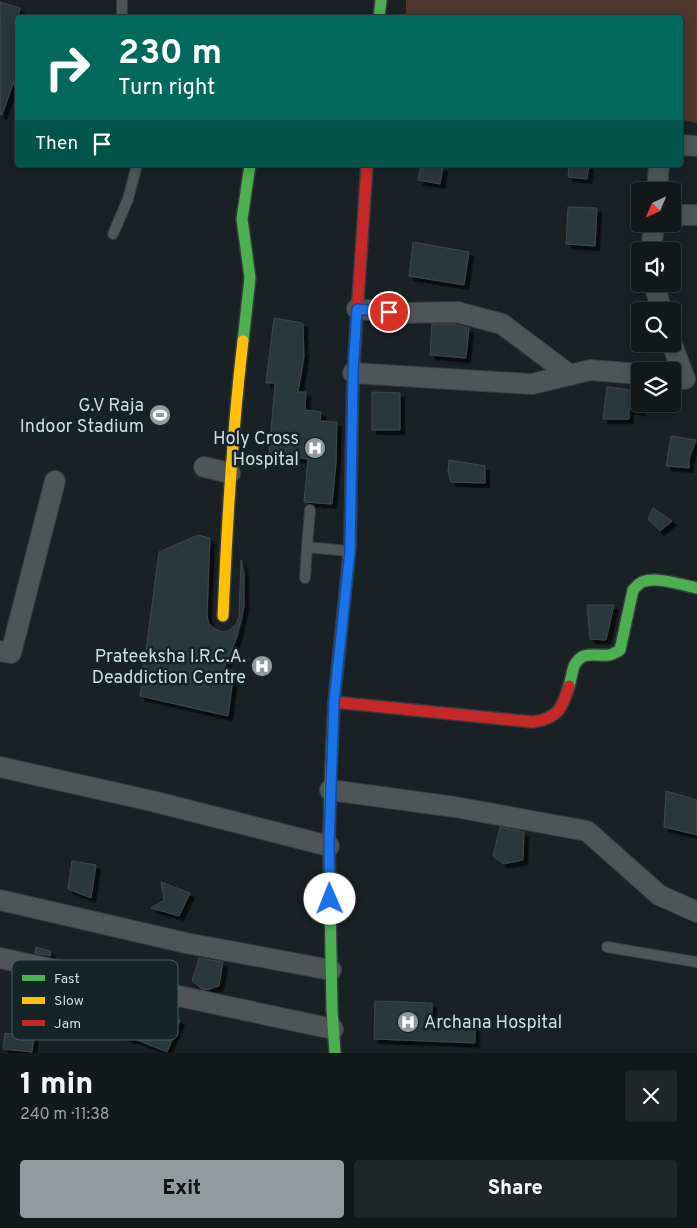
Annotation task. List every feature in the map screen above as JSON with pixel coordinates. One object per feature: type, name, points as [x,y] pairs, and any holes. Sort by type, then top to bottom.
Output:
[{"type":"main road","points":[[379,15],[380,0]]},
{"type":"main road","points":[[223,616],[227,516],[235,406],[250,278],[242,219],[250,167]]},
{"type":"main road","points":[[335,1053],[331,970],[330,790],[334,702],[350,551],[353,373],[367,167]]},
{"type":"main road","points":[[334,702],[533,722],[546,720],[554,716],[561,708],[574,667],[582,656],[589,654],[608,656],[620,650],[633,590],[637,584],[643,581],[654,581],[697,588]]},
{"type":"street","points":[[683,144],[697,146]]},
{"type":"street","points":[[658,182],[659,167]]},
{"type":"street","points":[[681,215],[697,215]]},
{"type":"street","points":[[357,309],[404,314],[458,312],[502,324],[570,375]]},
{"type":"street","points":[[681,366],[686,379],[681,378]]},
{"type":"street","points":[[353,373],[532,384],[590,370],[631,373]]},
{"type":"street","points":[[204,467],[230,473]]},
{"type":"street","points":[[0,651],[11,653],[55,481]]},
{"type":"street","points":[[0,767],[152,801],[329,846]]},
{"type":"street","points":[[330,790],[454,807],[587,832],[659,895],[697,912]]},
{"type":"street","points":[[0,900],[186,944],[331,970]]},
{"type":"street","points":[[178,996],[333,1029]]},
{"type":"lane","points":[[122,0],[122,15]]},
{"type":"lane","points":[[113,234],[128,199],[136,167]]},
{"type":"lane","points":[[305,578],[310,510]]},
{"type":"lane","points":[[307,547],[350,551]]},
{"type":"lane","points":[[608,947],[697,962]]},
{"type":"shaded area","points":[[406,0],[697,0],[697,123],[683,120],[683,15],[406,15]]},
{"type":"building","points":[[0,2],[20,8],[18,15],[15,15],[15,78],[2,115],[0,114]]},
{"type":"building","points":[[421,167],[443,167],[440,184],[418,180]]},
{"type":"building","points":[[569,167],[589,167],[587,179],[568,177]]},
{"type":"building","points":[[568,207],[597,208],[595,246],[566,244]]},
{"type":"building","points":[[413,242],[469,252],[464,285],[409,276]]},
{"type":"building","points":[[274,318],[303,323],[304,357],[298,392],[306,392],[305,410],[321,412],[320,421],[337,422],[332,504],[304,502],[308,459],[269,455],[275,383],[266,383]]},
{"type":"building","points":[[432,324],[453,324],[469,328],[466,358],[430,355]]},
{"type":"building","points":[[607,387],[631,390],[629,419],[603,419]]},
{"type":"building","points":[[372,392],[400,393],[400,430],[372,430]]},
{"type":"building","points":[[671,436],[696,440],[689,459],[689,468],[666,466]]},
{"type":"building","points":[[449,460],[485,466],[485,483],[451,482],[448,472]]},
{"type":"building","points":[[653,508],[672,521],[660,531],[648,519]]},
{"type":"building","points":[[198,535],[210,538],[207,615],[209,624],[215,629],[222,632],[230,630],[236,624],[239,617],[241,560],[244,573],[244,607],[237,637],[224,668],[234,671],[228,716],[140,696],[159,552]]},
{"type":"building","points":[[587,605],[614,605],[606,640],[590,639]]},
{"type":"building","points":[[666,791],[697,800],[697,835],[664,827]]},
{"type":"building","points":[[500,827],[524,832],[523,860],[503,864],[493,856]]},
{"type":"building","points":[[72,861],[96,865],[91,898],[68,889]]},
{"type":"building","points":[[161,882],[190,893],[179,916],[151,908],[164,900]]},
{"type":"building","points":[[36,947],[51,951],[50,956],[35,953]]},
{"type":"building","points":[[199,958],[223,962],[219,986],[206,990],[192,981]]},
{"type":"building","points":[[375,1001],[432,1003],[432,1025],[475,1027],[475,1043],[374,1039]]},
{"type":"building","points":[[5,1033],[12,1034],[12,1040],[34,1040],[32,1052],[3,1049]]},
{"type":"building","points":[[137,1040],[172,1040],[167,1052]]},
{"type":"traffic: fast","points":[[379,15],[381,0]]},
{"type":"traffic: fast","points":[[243,341],[250,278],[242,219],[250,167]]},
{"type":"traffic: fast","points":[[335,1053],[332,1009],[329,846],[330,790],[334,702],[350,546]]},
{"type":"traffic: fast","points":[[569,686],[574,666],[581,657],[609,655],[620,650],[633,590],[639,584],[648,580],[662,580],[697,588]]},
{"type":"traffic: slow","points":[[223,616],[230,478],[243,341]]},
{"type":"traffic: jam","points":[[350,546],[353,373],[367,167]]},
{"type":"traffic: jam","points":[[334,702],[533,722],[554,715],[564,701],[569,686]]},
{"type":"place","name":"G.V Raja Indoor Stadium","points":[[160,415]]},
{"type":"place","name":"Holy Cross Hospital","points":[[315,448]]},
{"type":"place","name":"Prateeksha I.R.C.A. Deaddiction Centre","points":[[262,666]]},
{"type":"place","name":"Archana Hospital","points":[[408,1022]]},
{"type":"route","points":[[330,899],[330,790],[334,702],[350,551],[353,373],[357,309],[389,312]]}]
